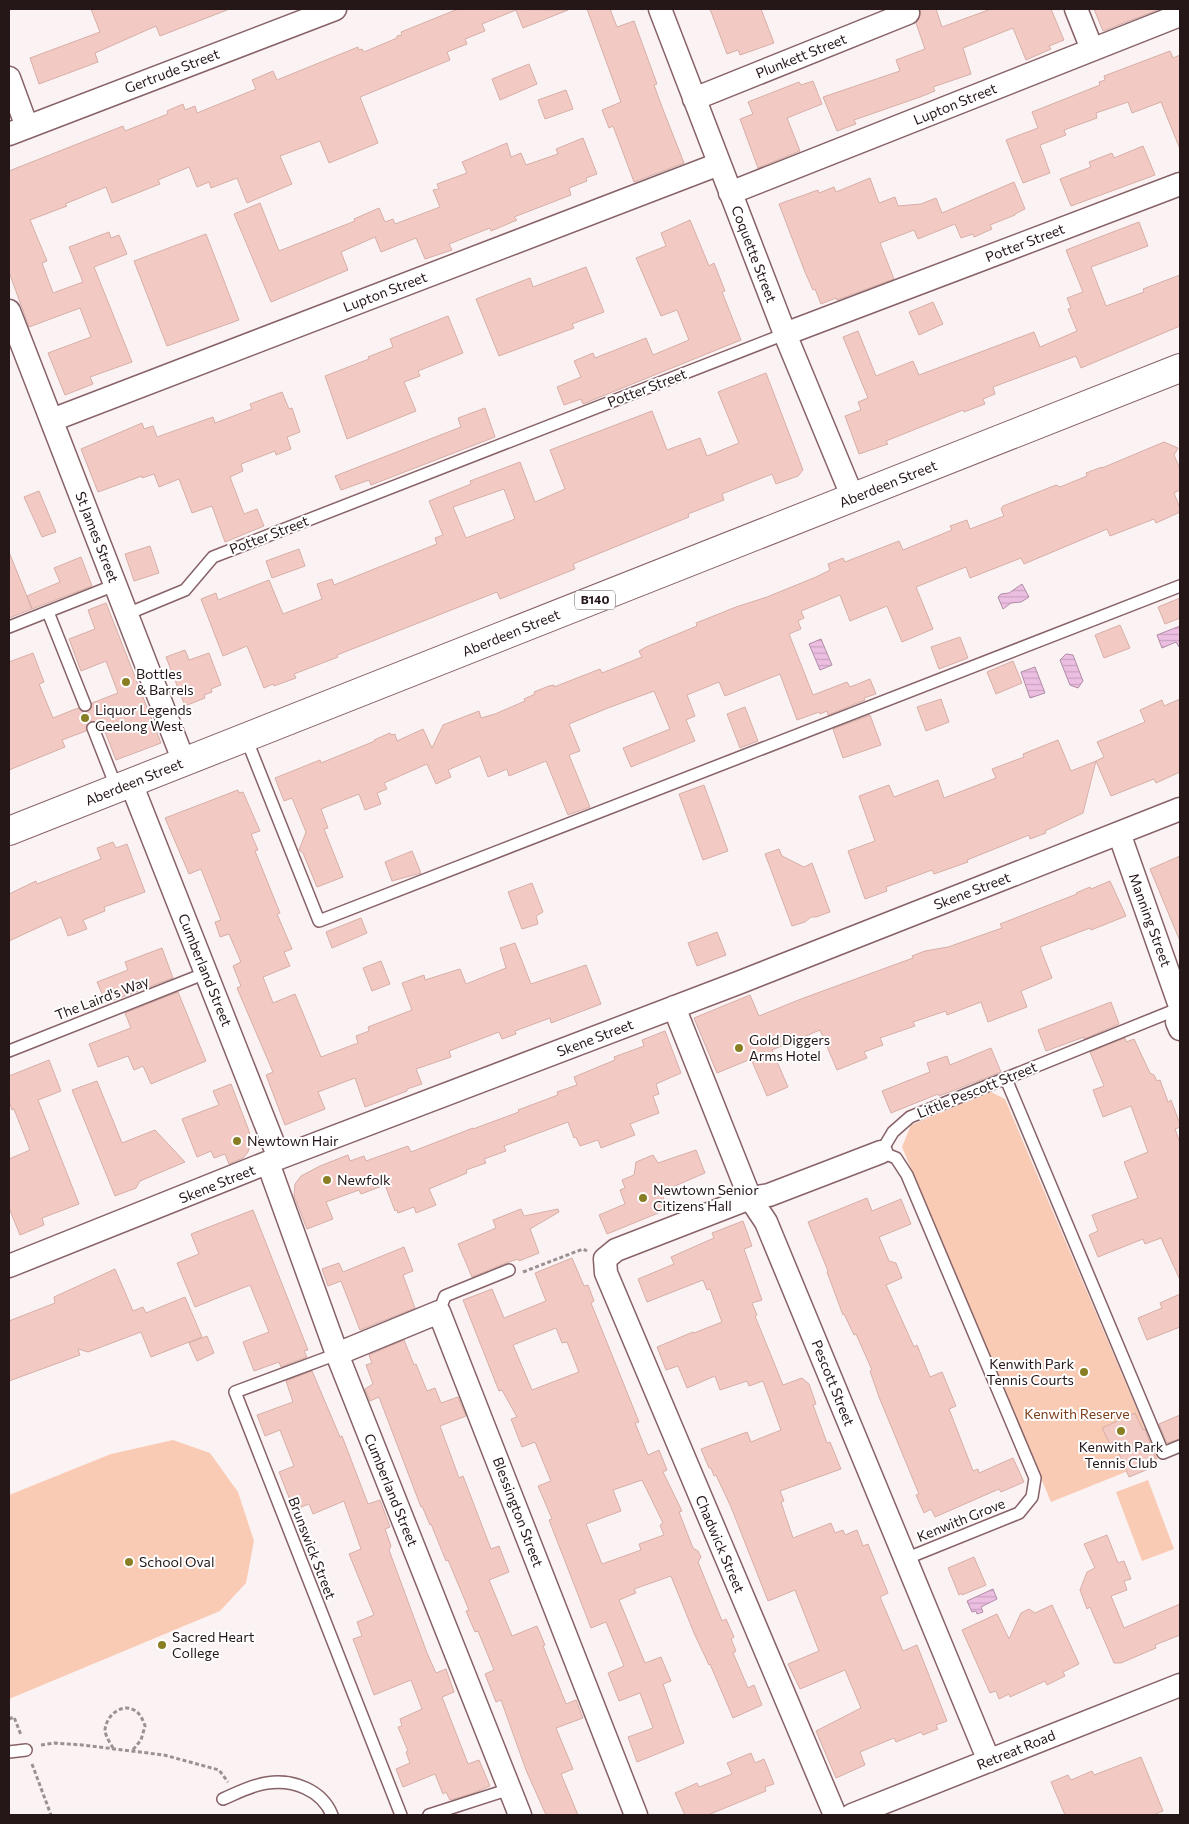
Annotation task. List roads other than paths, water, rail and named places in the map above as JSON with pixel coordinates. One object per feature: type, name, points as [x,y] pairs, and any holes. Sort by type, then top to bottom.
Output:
[{"type":"main road","name":"Aberdeen Street","points":[[9,831],[1180,368]]},
{"type":"street","name":"Gertrude Street","points":[[18,130],[288,17],[335,9]]},
{"type":"street","name":"Coquette Street","points":[[660,9],[785,334],[853,498]]},
{"type":"street","points":[[1076,9],[1092,49]]},
{"type":"street","name":"Plunkett Street","points":[[694,99],[908,14]]},
{"type":"street","name":"Lupton Street","points":[[730,193],[1180,15]]},
{"type":"street","points":[[9,78],[18,130]]},
{"type":"street","name":"Lupton Street","points":[[52,420],[719,164]]},
{"type":"street","name":"Potter Street","points":[[785,334],[1180,184]]},
{"type":"street","name":"St James Street","points":[[9,311],[184,762]]},
{"type":"street","name":"Cumberland Street","points":[[124,786],[206,973],[273,1161],[337,1354],[520,1815]]},
{"type":"street","name":"Skene Street","points":[[9,1266],[273,1161],[674,1008],[1180,809]]},
{"type":"street","name":"Manning Street","points":[[1119,834],[1180,1008],[1177,1022],[1180,1029]]},
{"type":"street","name":"Pescott Street","points":[[674,1008],[750,1198],[766,1222],[989,1761]]},
{"type":"street","points":[[750,1198],[770,1194],[881,1152]]},
{"type":"street","name":"Chadwick Street","points":[[750,1198],[616,1250],[605,1266],[835,1815]]},
{"type":"street","points":[[337,1354],[439,1312]]},
{"type":"street","name":"Blessington Street","points":[[439,1312],[636,1815]]},
{"type":"street","name":"Retreat Road","points":[[852,1815],[1180,1685]]},
{"type":"lane","name":"Potter Street","points":[[127,614],[185,590],[213,557],[785,334]]},
{"type":"lane","points":[[9,627],[115,585]]},
{"type":"lane","points":[[246,738],[319,921],[1180,586]]},
{"type":"lane","points":[[48,612],[85,705]]},
{"type":"lane","points":[[93,728],[124,786]]},
{"type":"lane","name":"The Laird's Way","points":[[9,1051],[206,973]]},
{"type":"lane","name":"Little Pescott Street","points":[[881,1152],[893,1132],[910,1117],[1180,1008]]},
{"type":"lane","points":[[1006,1079],[1163,1453],[1180,1446]]},
{"type":"lane","name":"Kenwith Grove","points":[[881,1152],[896,1158],[907,1175],[1035,1478],[1032,1497],[1019,1513],[905,1559]]},
{"type":"lane","points":[[439,1312],[445,1296],[509,1270]]},
{"type":"lane","name":"Brunswick Street","points":[[337,1354],[235,1392],[401,1815]]},
{"type":"lane","points":[[9,1752],[26,1750]]},
{"type":"lane","points":[[223,1799],[268,1782],[297,1784],[319,1795],[332,1815]]},
{"type":"lane","points":[[429,1815],[510,1788]]},
{"type":"place","name":"Bottles & Barrels","points":[[126,682]]},
{"type":"place","name":"Liquor Legends Geelong West","points":[[85,718]]},
{"type":"place","name":"Gold Diggers Arms Hotel","points":[[739,1048]]},
{"type":"place","name":"Newtown Hair","points":[[237,1141]]},
{"type":"place","name":"Newfolk","points":[[327,1180]]},
{"type":"place","name":"Newtown Senior Citizens Hall","points":[[643,1198]]},
{"type":"place","name":"Kenwith Park Tennis Courts","points":[[1084,1372]]},
{"type":"place","name":"Kenwith Park Tennis Club","points":[[1121,1431]]},
{"type":"place","name":"School Oval","points":[[129,1562]]},
{"type":"place","name":"Sacred Heart College","points":[[162,1645]]},
{"type":"park label","name":"Kenwith Reserve","points":[[1077,1414]]}]
